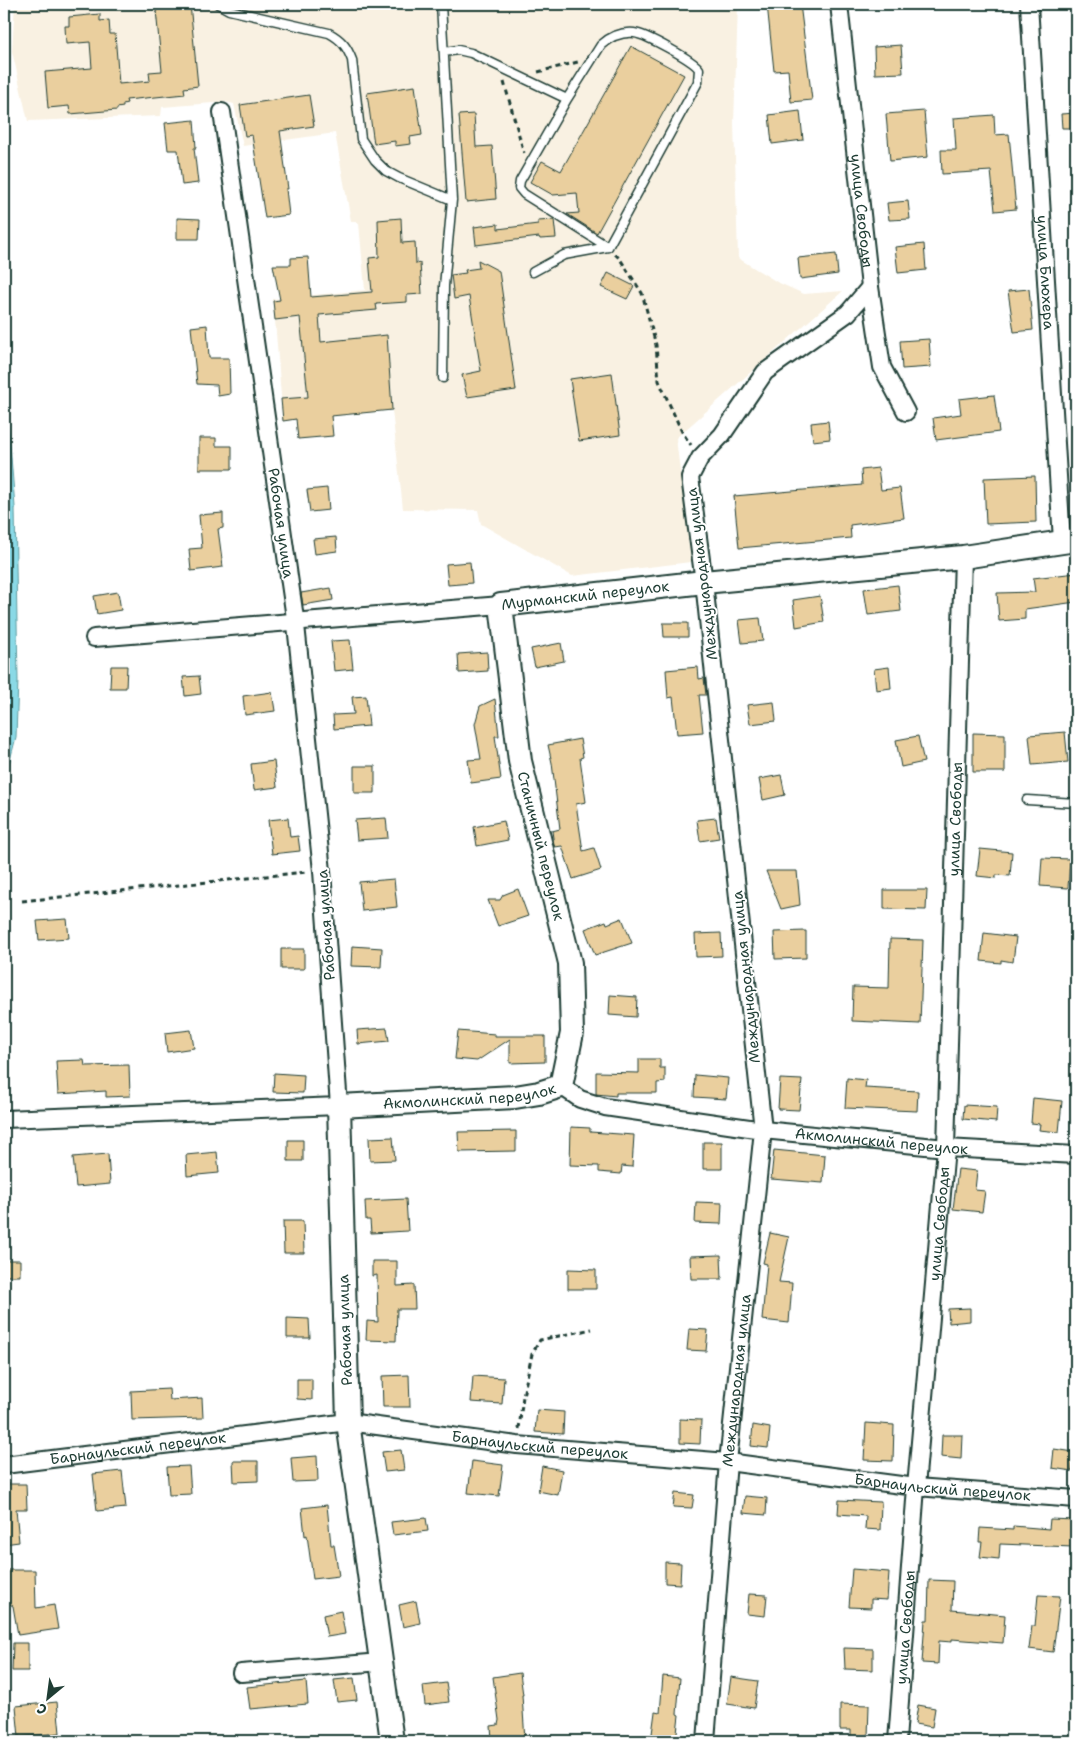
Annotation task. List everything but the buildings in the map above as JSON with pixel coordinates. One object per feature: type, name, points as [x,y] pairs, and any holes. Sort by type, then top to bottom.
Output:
[{"type":"street","name":"улица Свободы","points":[[839,4],[870,287],[882,367],[906,412]]},
{"type":"street","name":"улица Блюхера","points":[[1029,4],[1069,541]]},
{"type":"street","name":"Рабочая улица","points":[[222,112],[295,622],[322,871],[339,1106],[348,1422],[392,1741]]},
{"type":"street","name":"Международная улица","points":[[706,1741],[728,1462],[763,1130],[704,582],[690,477],[700,458],[722,435],[765,372],[848,313],[870,287]]},
{"type":"street","name":"Мурманский переулок","points":[[94,638],[501,605],[704,582],[963,557],[1069,541]]},
{"type":"street","name":"улица Свободы","points":[[897,1741],[916,1487],[946,1148],[963,557]]},
{"type":"street","name":"Станичный переулок","points":[[501,605],[520,761],[570,963],[572,1033],[561,1086]]},
{"type":"street","name":"Акмолинский переулок","points":[[4,1119],[514,1097],[539,1093],[561,1086],[580,1099],[604,1107],[763,1130],[946,1148],[1076,1155]]},
{"type":"street","name":"Барнаульский переулок","points":[[4,1465],[348,1422],[517,1445],[728,1462],[916,1487],[1076,1499]]},
{"type":"street","points":[[241,1674],[382,1662]]},
{"type":"lane","points":[[218,4],[229,10],[329,33],[339,38],[348,49],[352,60],[361,140],[375,160],[386,171],[452,200]]},
{"type":"lane","points":[[441,4],[452,200],[444,286],[443,378]]},
{"type":"lane","points":[[626,33],[634,33],[641,34],[691,60],[696,64],[699,75],[698,82],[608,247],[524,194],[519,185],[567,99],[601,45],[609,38],[626,33]]},
{"type":"lane","points":[[444,52],[465,51],[567,99]]},
{"type":"lane","points":[[533,272],[564,255],[608,247]]},
{"type":"lane","points":[[1027,800],[1076,803]]},
{"type":"path","points":[[520,77],[592,58]]},
{"type":"path","points":[[500,67],[528,167]]},
{"type":"path","points":[[608,247],[620,259],[642,292],[656,345],[659,380],[682,432],[700,458]]},
{"type":"path","points":[[22,901],[322,871]]},
{"type":"path","points":[[517,1445],[523,1396],[532,1354],[540,1340],[592,1329]]},
{"type":"shaded area","points":[[15,4],[738,4],[734,123],[738,258],[777,282],[804,294],[843,291],[676,438],[691,562],[572,576],[481,524],[478,510],[403,509],[392,410],[283,421],[272,299],[365,290],[359,223],[351,221],[335,133],[243,146],[234,104],[226,102],[162,107],[161,116],[28,121],[12,51]]},
{"type":"water","points":[[4,399],[8,419],[15,507],[18,680],[16,737],[4,783]]}]
